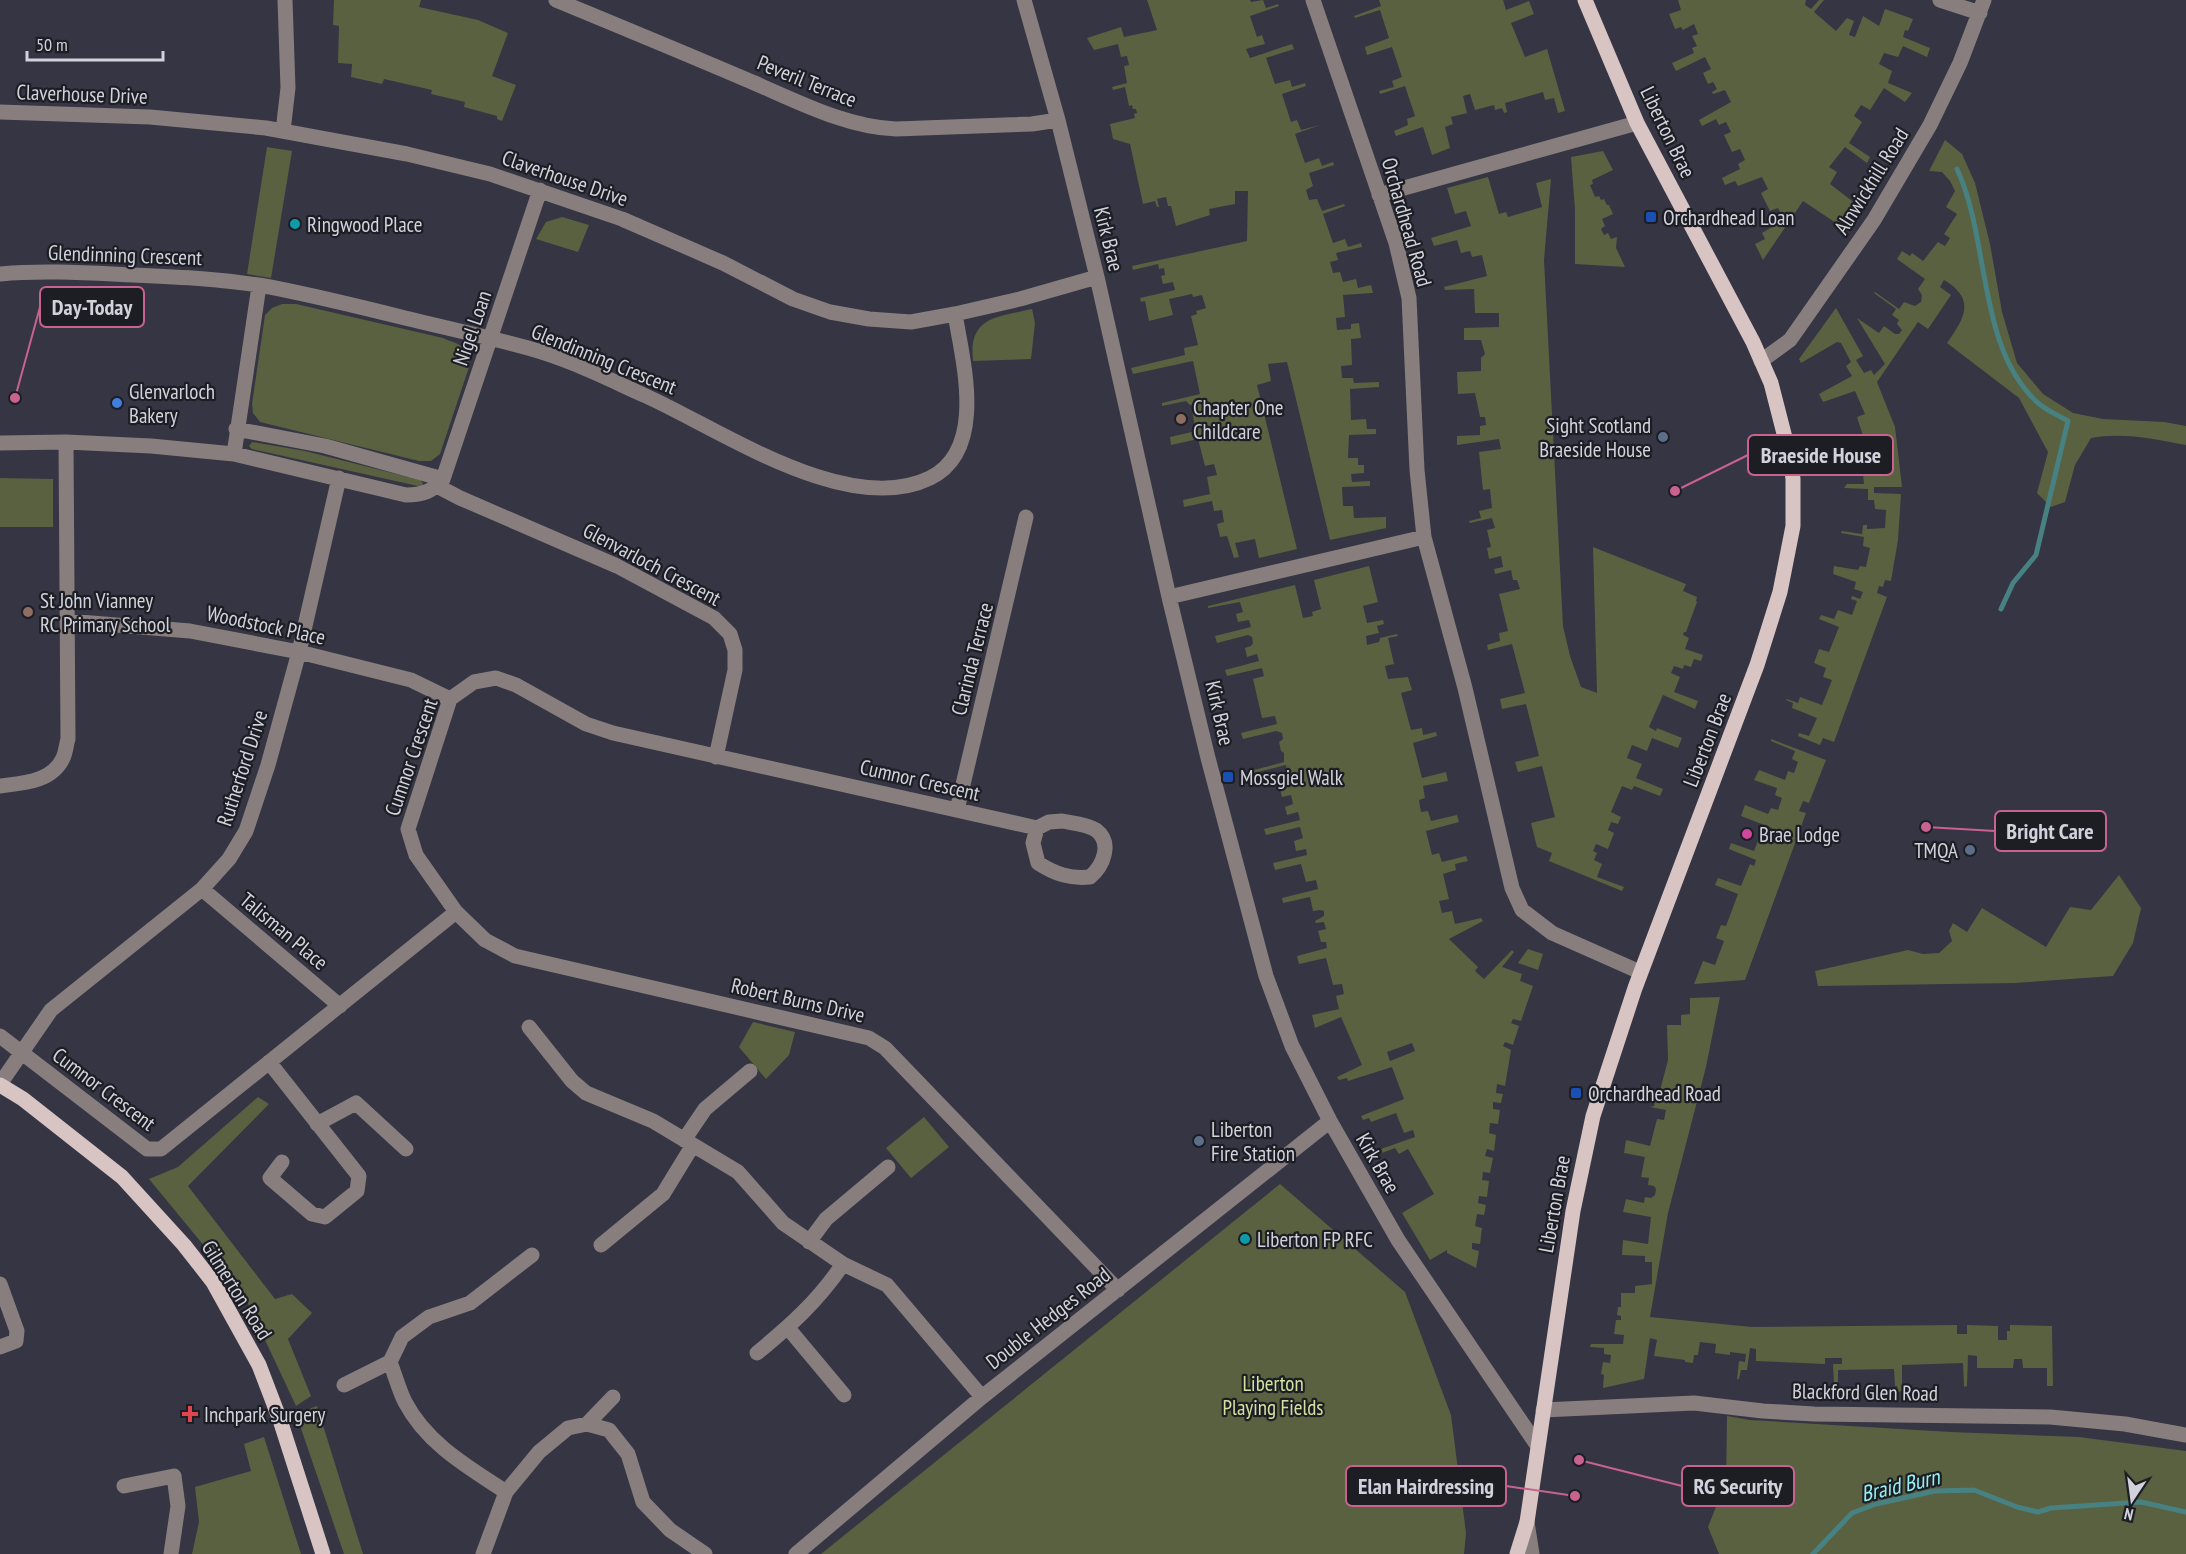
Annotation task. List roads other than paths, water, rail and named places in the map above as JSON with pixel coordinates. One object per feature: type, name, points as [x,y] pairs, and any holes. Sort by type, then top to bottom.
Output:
[{"type":"main road","name":"Liberton Brae","points":[[1517,1554],[1527,1522],[1573,1211],[1605,1077],[1640,972],[1757,665],[1785,573],[1793,526],[1793,479],[1771,383],[1753,342],[1637,123],[1585,0]]},
{"type":"main road","name":"Gilmerton Road","points":[[0,1084],[23,1099],[122,1177],[184,1245],[213,1282],[259,1365],[280,1420],[323,1554]]},
{"type":"street","points":[[283,131],[288,88],[285,0]]},
{"type":"street","name":"Peveril Terrace","points":[[556,0],[804,104],[859,124],[896,129],[1032,124],[1058,120]]},
{"type":"street","name":"Kirk Brae","points":[[1024,0],[1058,120],[1097,277],[1169,597],[1208,758],[1266,976],[1292,1046],[1330,1121],[1398,1240],[1537,1445]]},
{"type":"street","name":"Orchardhead Road","points":[[1313,0],[1396,243],[1409,298],[1417,470],[1424,537],[1465,688],[1512,888],[1522,910],[1552,933],[1640,972]]},
{"type":"street","points":[[1940,0],[1982,7]]},
{"type":"street","name":"Alnwickhill Road","points":[[1761,361],[1790,340],[1874,220],[1930,126],[1960,63],[1982,7]]},
{"type":"street","name":"Claverhouse Drive","points":[[0,112],[208,121],[283,131],[428,159],[490,174],[622,219],[723,263],[793,299],[830,312],[869,319],[910,322],[955,314],[1020,299],[1097,277]]},
{"type":"street","points":[[1379,195],[1637,123]]},
{"type":"street","name":"Nigel Loan","points":[[440,482],[540,190]]},
{"type":"street","name":"Glendinning Crescent","points":[[0,274],[98,273],[188,277],[259,286],[353,306],[530,349],[648,397],[777,461],[823,480],[868,488],[905,487],[932,477],[952,462],[966,427],[967,400],[955,314]]},
{"type":"street","points":[[234,454],[259,286]]},
{"type":"street","name":"Glenvarloch Crescent","points":[[236,429],[325,446],[440,482],[459,498],[617,566],[714,618],[730,634],[735,650],[735,670],[716,757]]},
{"type":"street","points":[[0,443],[66,441],[234,454],[406,495],[418,495],[429,491],[440,482]]},
{"type":"street","points":[[0,786],[36,781],[53,771],[63,758],[68,739],[66,441]]},
{"type":"street","name":"Rutherford Drive","points":[[0,1084],[51,1010],[202,888],[229,859],[246,831],[268,765],[299,652],[339,478]]},
{"type":"street","name":"Clarinda Terrace","points":[[957,810],[1026,517]]},
{"type":"street","points":[[1169,597],[1424,537]]},
{"type":"street","name":"Woodstock Place","points":[[67,621],[190,631],[299,652],[411,680],[450,699]]},
{"type":"street","name":"Cumnor Crescent","points":[[0,1036],[147,1149],[161,1149],[456,912],[416,855],[408,829],[450,699],[474,682],[496,678],[516,685],[595,727],[613,733],[1037,828],[1049,822],[1062,821],[1081,825],[1096,831],[1105,844],[1104,860],[1090,878],[1053,873],[1038,863],[1033,843],[1037,828]]},
{"type":"street","name":"Talisman Place","points":[[202,888],[340,1006]]},
{"type":"street","name":"Robert Burns Drive","points":[[456,912],[485,940],[515,956],[869,1038],[885,1048],[952,1115],[1118,1290]]},
{"type":"street","points":[[529,1027],[572,1081],[586,1094],[653,1121],[738,1172],[783,1223],[843,1264],[887,1285],[982,1397]]},
{"type":"street","points":[[269,1062],[359,1176],[357,1191],[325,1216],[312,1214],[270,1178],[282,1162]]},
{"type":"street","points":[[601,1245],[663,1194],[705,1109],[750,1071]]},
{"type":"street","points":[[317,1124],[356,1103],[406,1149]]},
{"type":"street","name":"Double Hedges Road","points":[[796,1554],[982,1397],[1330,1121]]},
{"type":"street","points":[[809,1242],[826,1219],[888,1167]]},
{"type":"street","points":[[344,1386],[390,1362],[402,1337],[429,1317],[470,1304],[532,1255]]},
{"type":"street","points":[[757,1353],[788,1328],[825,1290],[843,1264]]},
{"type":"street","points":[[0,1284],[17,1331],[16,1341],[0,1347]]},
{"type":"street","points":[[788,1328],[844,1395]]},
{"type":"street","points":[[390,1362],[405,1402],[428,1435],[456,1460],[506,1492]]},
{"type":"street","points":[[587,1424],[613,1397]]},
{"type":"street","name":"Blackford Glen Road","points":[[1543,1410],[1694,1403],[1796,1413],[2050,1418],[2125,1424],[2186,1435]]},
{"type":"street","points":[[483,1554],[506,1492],[539,1452],[568,1428],[587,1424],[609,1430],[628,1454],[643,1502],[670,1530],[705,1554]]},
{"type":"street","points":[[124,1486],[174,1476],[178,1506],[171,1554]]},
{"type":"street","points":[[1527,1522],[1532,1554]]},
{"type":"waterway","points":[[1957,169],[1975,227],[1994,323],[2004,352],[2018,379],[2037,402],[2068,421],[2036,555],[2013,583],[2001,609]]},
{"type":"waterway","name":"Braid Burn","points":[[1813,1554],[1852,1513],[1876,1504],[1935,1491],[1974,1490],[2017,1507],[2038,1512],[2051,1508],[2141,1502],[2186,1512]]},
{"type":"place","name":"Orchardhead Loan","points":[[1651,217]]},
{"type":"place","name":"Ringwood Place","points":[[295,224]]},
{"type":"place","name":"Day-Today","points":[[15,398]]},
{"type":"place","name":"Glenvarloch Bakery","points":[[117,403]]},
{"type":"place","name":"Chapter One Childcare","points":[[1181,419]]},
{"type":"place","name":"Sight Scotland Braeside House","points":[[1663,437]]},
{"type":"place","name":"Braeside House","points":[[1675,491]]},
{"type":"place","name":"St John Vianney RC Primary School","points":[[28,612]]},
{"type":"place","name":"Mossgiel Walk","points":[[1228,777]]},
{"type":"place","name":"Bright Care","points":[[1926,827]]},
{"type":"place","name":"Brae Lodge","points":[[1747,834]]},
{"type":"place","name":"TMQA","points":[[1970,850]]},
{"type":"place","name":"Orchardhead Road","points":[[1576,1093]]},
{"type":"place","name":"Liberton Fire Station","points":[[1199,1141]]},
{"type":"place","name":"Liberton FP RFC","points":[[1245,1239]]},
{"type":"place","name":"Inchpark Surgery","points":[[190,1414]]},
{"type":"place","name":"RG Security","points":[[1579,1460]]},
{"type":"place","name":"Elan Hairdressing","points":[[1575,1496]]},
{"type":"park label","name":"Liberton Playing Fields","points":[[1273,1395]]}]
